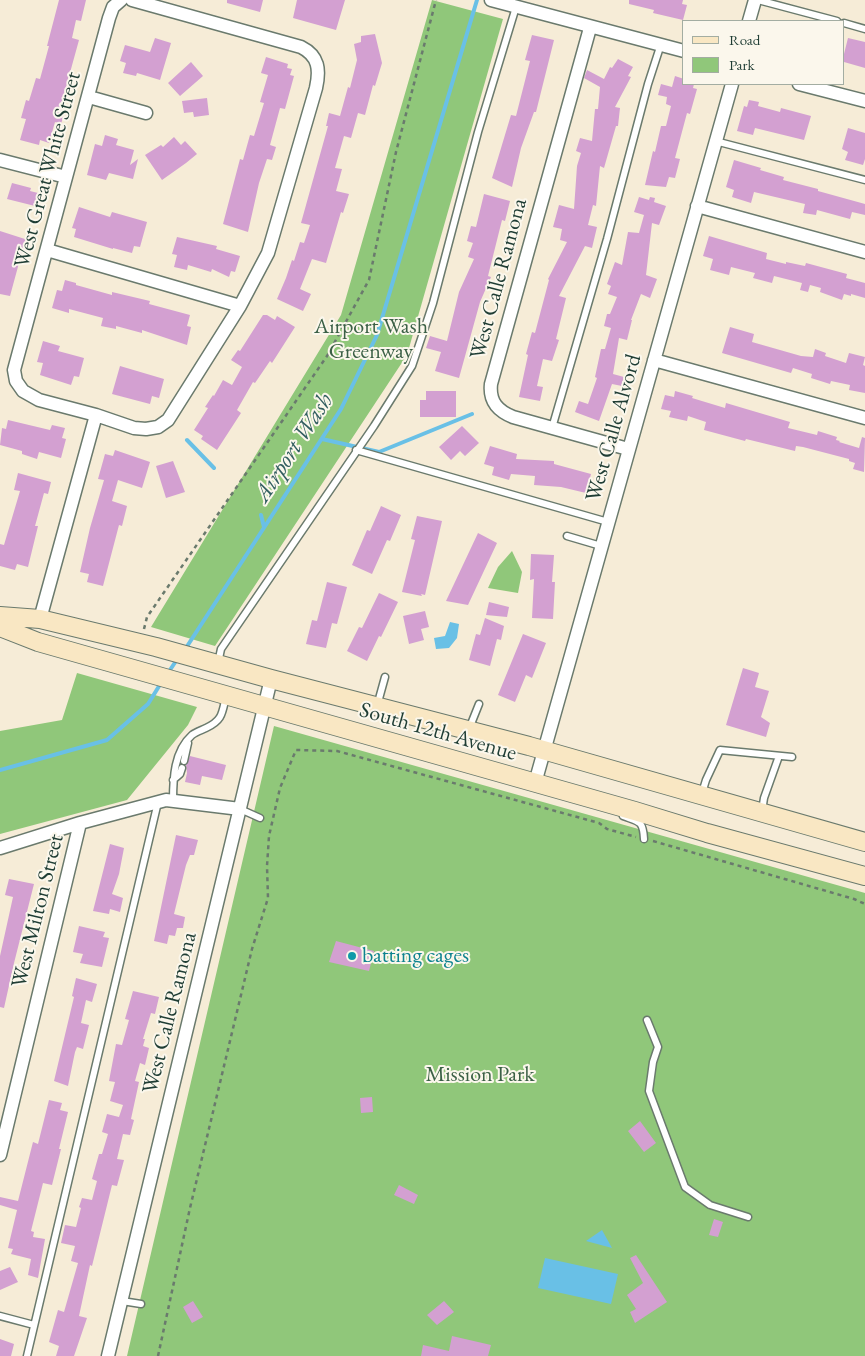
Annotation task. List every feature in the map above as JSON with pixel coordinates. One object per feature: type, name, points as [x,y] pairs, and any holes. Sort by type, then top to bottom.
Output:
[{"type":"main road","name":"South 12th Avenue","points":[[0,616],[40,619],[156,647],[376,707],[544,750],[865,842]]},
{"type":"main road","name":"South 12th Avenue","points":[[0,627],[38,642],[185,682],[265,707],[612,804],[707,833],[865,876]]},
{"type":"street","name":"West Great White Street","points":[[120,1],[113,7],[15,362],[13,383],[39,400],[146,430],[168,420],[240,306],[268,253],[319,74],[318,59],[308,50],[301,47],[132,0]]},
{"type":"street","points":[[491,0],[590,28],[682,50]]},
{"type":"street","points":[[749,20],[757,0]]},
{"type":"street","name":"West Calle Ramona","points":[[590,28],[491,384],[488,405],[513,417],[628,448]]},
{"type":"street","name":"West Calle Alvord","points":[[535,783],[732,85]]},
{"type":"street","points":[[803,85],[865,101]]},
{"type":"street","points":[[89,97],[146,113]]},
{"type":"street","points":[[0,160],[66,177]]},
{"type":"street","points":[[697,206],[865,252]]},
{"type":"street","points":[[47,250],[240,306]]},
{"type":"street","points":[[654,360],[865,418]]},
{"type":"street","points":[[40,619],[96,415]]},
{"type":"street","name":"West Calle Ramona","points":[[108,1356],[271,679]]},
{"type":"street","points":[[0,848],[80,822],[166,800],[240,808]]},
{"type":"street","name":"West Milton Street","points":[[0,1155],[80,822]]},
{"type":"lane","points":[[757,0],[834,20]]},
{"type":"lane","points":[[210,662],[221,649],[412,366],[433,303],[512,6]]},
{"type":"lane","points":[[845,23],[865,29]]},
{"type":"lane","points":[[552,428],[607,239],[648,84],[661,44]]},
{"type":"lane","points":[[716,141],[865,180]]},
{"type":"lane","points":[[356,450],[608,522]]},
{"type":"lane","points":[[567,536],[601,546]]},
{"type":"lane","points":[[376,707],[384,677]]},
{"type":"lane","points":[[173,801],[173,780],[177,761],[183,748],[193,734],[216,723],[220,719],[226,695]]},
{"type":"lane","points":[[468,731],[479,704]]},
{"type":"lane","points":[[173,780],[180,774],[189,739]]},
{"type":"lane","points":[[702,796],[706,780],[720,750],[792,757]]},
{"type":"lane","points":[[762,813],[764,798],[779,756]]},
{"type":"lane","points":[[27,1356],[158,802]]},
{"type":"lane","points":[[612,804],[621,816],[640,822],[644,827],[644,839]]},
{"type":"lane","points":[[240,808],[260,818]]},
{"type":"lane","points":[[647,1020],[658,1047],[649,1091],[685,1187],[710,1205],[748,1217]]},
{"type":"lane","points":[[122,1300],[141,1304]]},
{"type":"lane","points":[[0,1316],[34,1325]]},
{"type":"path","points":[[142,632],[148,617],[327,356],[369,280],[396,152],[436,0]]},
{"type":"path","points":[[158,1356],[190,1208],[252,949],[268,898],[267,866],[269,836],[280,788],[296,750],[337,751],[599,823],[606,829],[709,856],[854,899],[865,904]]},
{"type":"green space","name":"Airport Wash Greenway","points":[[432,0],[503,19],[407,355],[215,646],[151,627],[341,315]]},
{"type":"green space","points":[[512,551],[522,572],[518,593],[488,588],[498,567]]},
{"type":"green space","points":[[77,673],[197,707],[188,725],[127,800],[0,834],[0,731],[62,720]]},
{"type":"green space","name":"Mission Park","points":[[274,726],[865,893],[865,1356],[127,1356]]},
{"type":"water","points":[[450,622],[459,624],[457,638],[449,648],[436,649],[434,638],[445,636]]},
{"type":"water","points":[[602,1230],[612,1248],[586,1241]]},
{"type":"water","points":[[545,1258],[618,1274],[611,1304],[538,1288]]},
{"type":"building","points":[[59,0],[86,0],[81,21],[76,20],[72,38],[79,40],[60,109],[65,111],[61,124],[55,122],[49,143],[40,140],[39,145],[20,140],[26,119],[21,118],[26,100],[29,101],[36,78],[40,79]]},
{"type":"building","points":[[227,0],[263,0],[260,12],[227,3]]},
{"type":"building","points":[[297,0],[345,0],[336,30],[293,18]]},
{"type":"building","points":[[629,0],[683,0],[682,4],[687,5],[683,20],[653,13],[654,10],[629,4]]},
{"type":"building","points":[[375,34],[382,63],[375,86],[373,85],[365,115],[358,113],[351,138],[344,136],[335,168],[342,169],[336,191],[349,194],[343,213],[341,212],[326,263],[312,259],[300,289],[311,294],[303,311],[277,299],[292,260],[294,261],[300,242],[304,243],[310,225],[301,223],[328,126],[326,126],[329,113],[340,116],[348,87],[350,88],[357,60],[354,44],[361,42],[361,36]]},
{"type":"building","points":[[532,35],[554,40],[536,112],[534,112],[521,148],[512,187],[492,178],[511,115],[516,116],[530,61],[525,60]]},
{"type":"building","points":[[155,38],[171,43],[160,80],[137,73],[136,76],[123,73],[126,63],[120,61],[125,45],[150,52]]},
{"type":"building","points":[[848,38],[865,42],[865,68],[845,62],[845,50]]},
{"type":"building","points":[[266,57],[288,64],[287,68],[292,69],[290,75],[294,76],[285,109],[280,108],[270,145],[276,147],[272,160],[267,159],[259,183],[248,232],[223,224],[240,159],[243,160],[250,135],[254,136],[264,103],[260,102],[268,75],[261,73]]},
{"type":"building","points":[[618,59],[633,67],[628,76],[631,77],[615,107],[620,108],[618,126],[616,126],[604,168],[600,166],[596,206],[593,205],[588,225],[597,227],[592,248],[585,246],[559,296],[566,298],[556,339],[559,340],[552,361],[543,359],[537,386],[543,387],[540,401],[519,397],[528,355],[526,354],[532,332],[535,333],[548,279],[567,242],[560,240],[562,229],[553,227],[559,205],[574,209],[577,166],[581,153],[576,151],[580,138],[592,141],[595,109],[598,109],[600,87],[584,78],[587,70],[604,79],[610,67],[612,68]]},
{"type":"building","points":[[191,62],[203,76],[180,96],[168,83]]},
{"type":"building","points":[[675,76],[682,78],[682,85],[694,85],[693,88],[697,89],[690,114],[687,113],[675,158],[680,159],[675,178],[669,177],[666,187],[645,185],[661,126],[666,126],[671,106],[666,104],[667,97],[658,95],[661,84],[672,87]]},
{"type":"building","points":[[207,98],[209,115],[194,117],[193,112],[184,113],[182,101]]},
{"type":"building","points":[[749,100],[759,102],[758,106],[780,112],[781,108],[811,116],[804,140],[755,128],[753,135],[737,131],[744,106],[747,107]]},
{"type":"building","points":[[848,128],[865,133],[865,159],[863,165],[845,160],[848,152],[842,149]]},
{"type":"building","points":[[105,135],[118,139],[116,145],[134,150],[130,165],[138,159],[133,179],[109,173],[106,180],[87,175],[95,144],[102,146]]},
{"type":"building","points":[[174,137],[181,145],[185,141],[197,154],[162,180],[145,155],[161,145],[163,147]]},
{"type":"building","points":[[734,160],[784,177],[783,180],[865,204],[865,215],[852,212],[850,219],[817,210],[816,215],[803,213],[805,204],[754,192],[751,203],[732,197],[734,190],[726,187]]},
{"type":"building","points":[[12,183],[31,188],[30,191],[38,193],[35,206],[7,199]]},
{"type":"building","points":[[484,194],[510,201],[505,221],[502,220],[488,276],[491,277],[480,302],[459,378],[435,371],[441,352],[426,348],[430,336],[447,341],[459,292],[474,259],[468,257],[473,243],[467,241],[471,226],[476,227]]},
{"type":"building","points":[[639,197],[649,200],[650,197],[655,198],[654,202],[666,206],[659,225],[652,223],[646,275],[657,279],[650,298],[641,294],[631,320],[627,340],[619,338],[613,374],[624,377],[622,386],[612,384],[599,421],[575,412],[579,401],[588,404],[597,378],[595,377],[601,349],[605,349],[611,328],[604,326],[607,314],[610,314],[617,297],[608,294],[611,286],[607,284],[615,262],[622,265],[628,232],[639,233],[644,215],[634,212]]},
{"type":"building","points":[[79,207],[110,217],[112,212],[147,222],[140,247],[134,246],[132,253],[74,237],[76,229],[72,228]]},
{"type":"building","points":[[0,231],[28,240],[24,252],[22,252],[10,296],[0,294]]},
{"type":"building","points":[[709,236],[767,253],[766,259],[805,266],[806,263],[847,274],[846,278],[865,283],[865,298],[844,294],[842,300],[820,292],[821,288],[810,285],[808,292],[800,290],[802,283],[774,276],[772,283],[753,278],[755,273],[731,267],[729,275],[710,270],[713,259],[703,256]]},
{"type":"building","points":[[177,237],[217,246],[216,249],[240,256],[235,272],[231,271],[229,277],[212,269],[211,272],[188,265],[187,270],[174,267],[177,255],[172,254]]},
{"type":"building","points":[[65,280],[112,295],[112,292],[150,301],[149,304],[190,315],[187,326],[191,327],[187,345],[142,330],[142,333],[116,326],[116,329],[101,326],[103,318],[69,309],[69,313],[52,308],[57,290],[62,291]]},
{"type":"building","points":[[263,315],[267,315],[275,320],[277,316],[295,327],[272,363],[270,361],[255,383],[253,382],[237,410],[241,413],[217,450],[201,439],[203,436],[194,430],[208,408],[205,407],[223,380],[232,385],[242,367],[231,360],[238,350],[240,351]]},
{"type":"building","points":[[730,327],[754,334],[752,342],[801,356],[813,357],[815,349],[826,353],[825,356],[846,363],[849,353],[865,357],[863,365],[865,366],[865,393],[849,390],[850,385],[831,381],[830,384],[811,378],[812,374],[793,368],[791,373],[722,353]]},
{"type":"building","points":[[43,341],[60,346],[58,351],[84,358],[79,377],[74,376],[71,385],[40,375],[43,363],[37,362]]},
{"type":"building","points":[[120,366],[164,379],[159,398],[152,396],[150,404],[112,394]]},
{"type":"building","points":[[426,391],[456,391],[456,417],[420,417],[420,400],[426,400]]},
{"type":"building","points":[[675,391],[725,408],[726,403],[790,422],[788,428],[817,435],[818,431],[837,437],[836,440],[839,442],[859,448],[862,437],[865,438],[864,472],[853,469],[855,463],[849,461],[849,459],[803,447],[796,446],[795,451],[746,439],[745,441],[704,430],[706,422],[688,416],[687,421],[669,417],[671,411],[661,409],[665,395],[674,397]]},
{"type":"building","points":[[8,420],[50,430],[52,425],[65,428],[62,438],[66,439],[61,458],[39,452],[37,459],[22,454],[22,451],[0,445],[2,428],[6,429]]},
{"type":"building","points":[[462,426],[479,443],[465,456],[460,451],[451,460],[439,447]]},
{"type":"building","points":[[490,446],[517,454],[516,459],[554,461],[554,464],[591,474],[586,493],[561,487],[534,485],[535,476],[511,474],[509,480],[492,475],[494,467],[484,464]]},
{"type":"building","points":[[115,450],[150,462],[142,488],[118,480],[112,501],[127,506],[122,526],[119,525],[103,586],[87,582],[89,574],[80,572],[104,480],[98,479],[105,454],[113,456]]},
{"type":"building","points":[[173,461],[185,492],[166,498],[156,466]]},
{"type":"building","points":[[18,473],[51,482],[48,494],[44,493],[35,526],[38,526],[28,567],[17,564],[15,570],[0,566],[0,544],[4,545],[20,491],[14,490]]},
{"type":"building","points":[[381,506],[401,515],[390,541],[387,540],[372,574],[352,565],[367,530],[370,531]]},
{"type":"building","points":[[417,516],[442,521],[425,595],[421,594],[422,596],[402,592],[415,540],[411,539]]},
{"type":"building","points":[[478,533],[497,543],[468,605],[446,601]]},
{"type":"building","points":[[531,554],[554,555],[552,582],[555,582],[553,619],[532,618],[534,579],[530,580]]},
{"type":"building","points":[[327,582],[347,587],[337,624],[332,623],[326,648],[306,644],[312,620],[317,621]]},
{"type":"building","points":[[379,593],[398,602],[367,661],[347,651],[359,627],[362,628]]},
{"type":"building","points":[[489,602],[509,607],[507,617],[486,615]]},
{"type":"building","points":[[425,611],[429,627],[421,629],[424,640],[409,644],[403,616]]},
{"type":"building","points":[[485,618],[504,626],[501,640],[497,639],[490,666],[469,660],[476,634],[480,635]]},
{"type":"building","points":[[523,634],[546,643],[532,678],[526,675],[515,702],[498,695]]},
{"type":"building","points":[[743,668],[759,673],[755,687],[769,691],[761,717],[770,723],[766,737],[726,725]]},
{"type":"building","points":[[190,756],[226,765],[222,780],[202,776],[200,785],[185,782],[186,765]]},
{"type":"building","points":[[176,835],[198,840],[194,855],[190,855],[186,865],[174,914],[185,917],[183,928],[177,928],[175,936],[169,935],[167,944],[154,941]]},
{"type":"building","points":[[110,844],[124,848],[119,874],[112,894],[123,898],[120,912],[110,909],[109,914],[93,911]]},
{"type":"building","points":[[9,879],[34,884],[4,1008],[0,1007],[0,956],[13,897],[5,895]]},
{"type":"building","points":[[79,926],[105,932],[103,937],[109,938],[102,967],[80,963],[83,954],[73,952]]},
{"type":"building","name":"batting cages","points":[[336,941],[374,951],[369,971],[329,962]]},
{"type":"building","points":[[76,978],[97,984],[92,1002],[86,1000],[81,1023],[89,1025],[83,1049],[77,1047],[75,1052],[68,1086],[54,1081],[74,997],[72,996]]},
{"type":"building","points":[[133,991],[159,997],[155,1014],[151,1013],[143,1039],[145,1039],[143,1046],[149,1048],[145,1065],[140,1063],[135,1081],[139,1082],[131,1119],[134,1120],[130,1135],[123,1134],[117,1159],[124,1160],[117,1186],[112,1185],[92,1266],[90,1265],[79,1316],[87,1318],[74,1356],[56,1356],[59,1346],[49,1342],[58,1310],[64,1312],[78,1263],[71,1261],[75,1246],[61,1243],[65,1225],[76,1227],[82,1198],[92,1200],[97,1181],[92,1179],[99,1154],[102,1154],[108,1134],[102,1132],[107,1114],[119,1117],[123,1105],[110,1101],[115,1082],[109,1081],[116,1044],[122,1045],[129,1020],[125,1019]]},
{"type":"building","points":[[372,1097],[373,1112],[361,1113],[360,1098]]},
{"type":"building","points":[[49,1100],[62,1103],[60,1110],[68,1112],[52,1185],[43,1183],[31,1231],[34,1232],[33,1237],[45,1239],[38,1278],[28,1275],[31,1259],[11,1254],[13,1249],[8,1248],[17,1210],[0,1205],[0,1197],[18,1201],[33,1142],[38,1144]]},
{"type":"building","points":[[640,1121],[656,1143],[644,1152],[628,1131]]},
{"type":"building","points":[[399,1185],[418,1195],[414,1204],[394,1195]]},
{"type":"building","points":[[714,1219],[723,1222],[718,1237],[709,1235]]},
{"type":"building","points":[[636,1255],[667,1302],[635,1323],[630,1312],[636,1309],[627,1295],[643,1283],[630,1258]]},
{"type":"building","points":[[10,1267],[18,1282],[0,1290],[0,1271]]},
{"type":"building","points":[[193,1301],[203,1317],[192,1323],[183,1307]]},
{"type":"building","points":[[444,1301],[454,1312],[437,1325],[427,1315]]},
{"type":"building","points":[[452,1336],[491,1345],[488,1356],[421,1356],[423,1345],[449,1351]]},
{"type":"building","points":[[0,1339],[14,1344],[11,1356],[0,1356]]},
{"type":"waterway","name":"Airport Wash","points":[[184,651],[341,409],[377,335],[477,0]]},
{"type":"waterway","points":[[322,439],[379,452],[472,414]]},
{"type":"waterway","points":[[187,440],[214,468]]},
{"type":"waterway","points":[[261,515],[264,527]]},
{"type":"waterway","name":"Airport Wash","points":[[168,673],[178,658]]},
{"type":"waterway","name":"Airport Wash","points":[[0,770],[107,740],[148,704],[161,683]]},
{"type":"place","name":"batting cages","points":[[352,956]]}]
